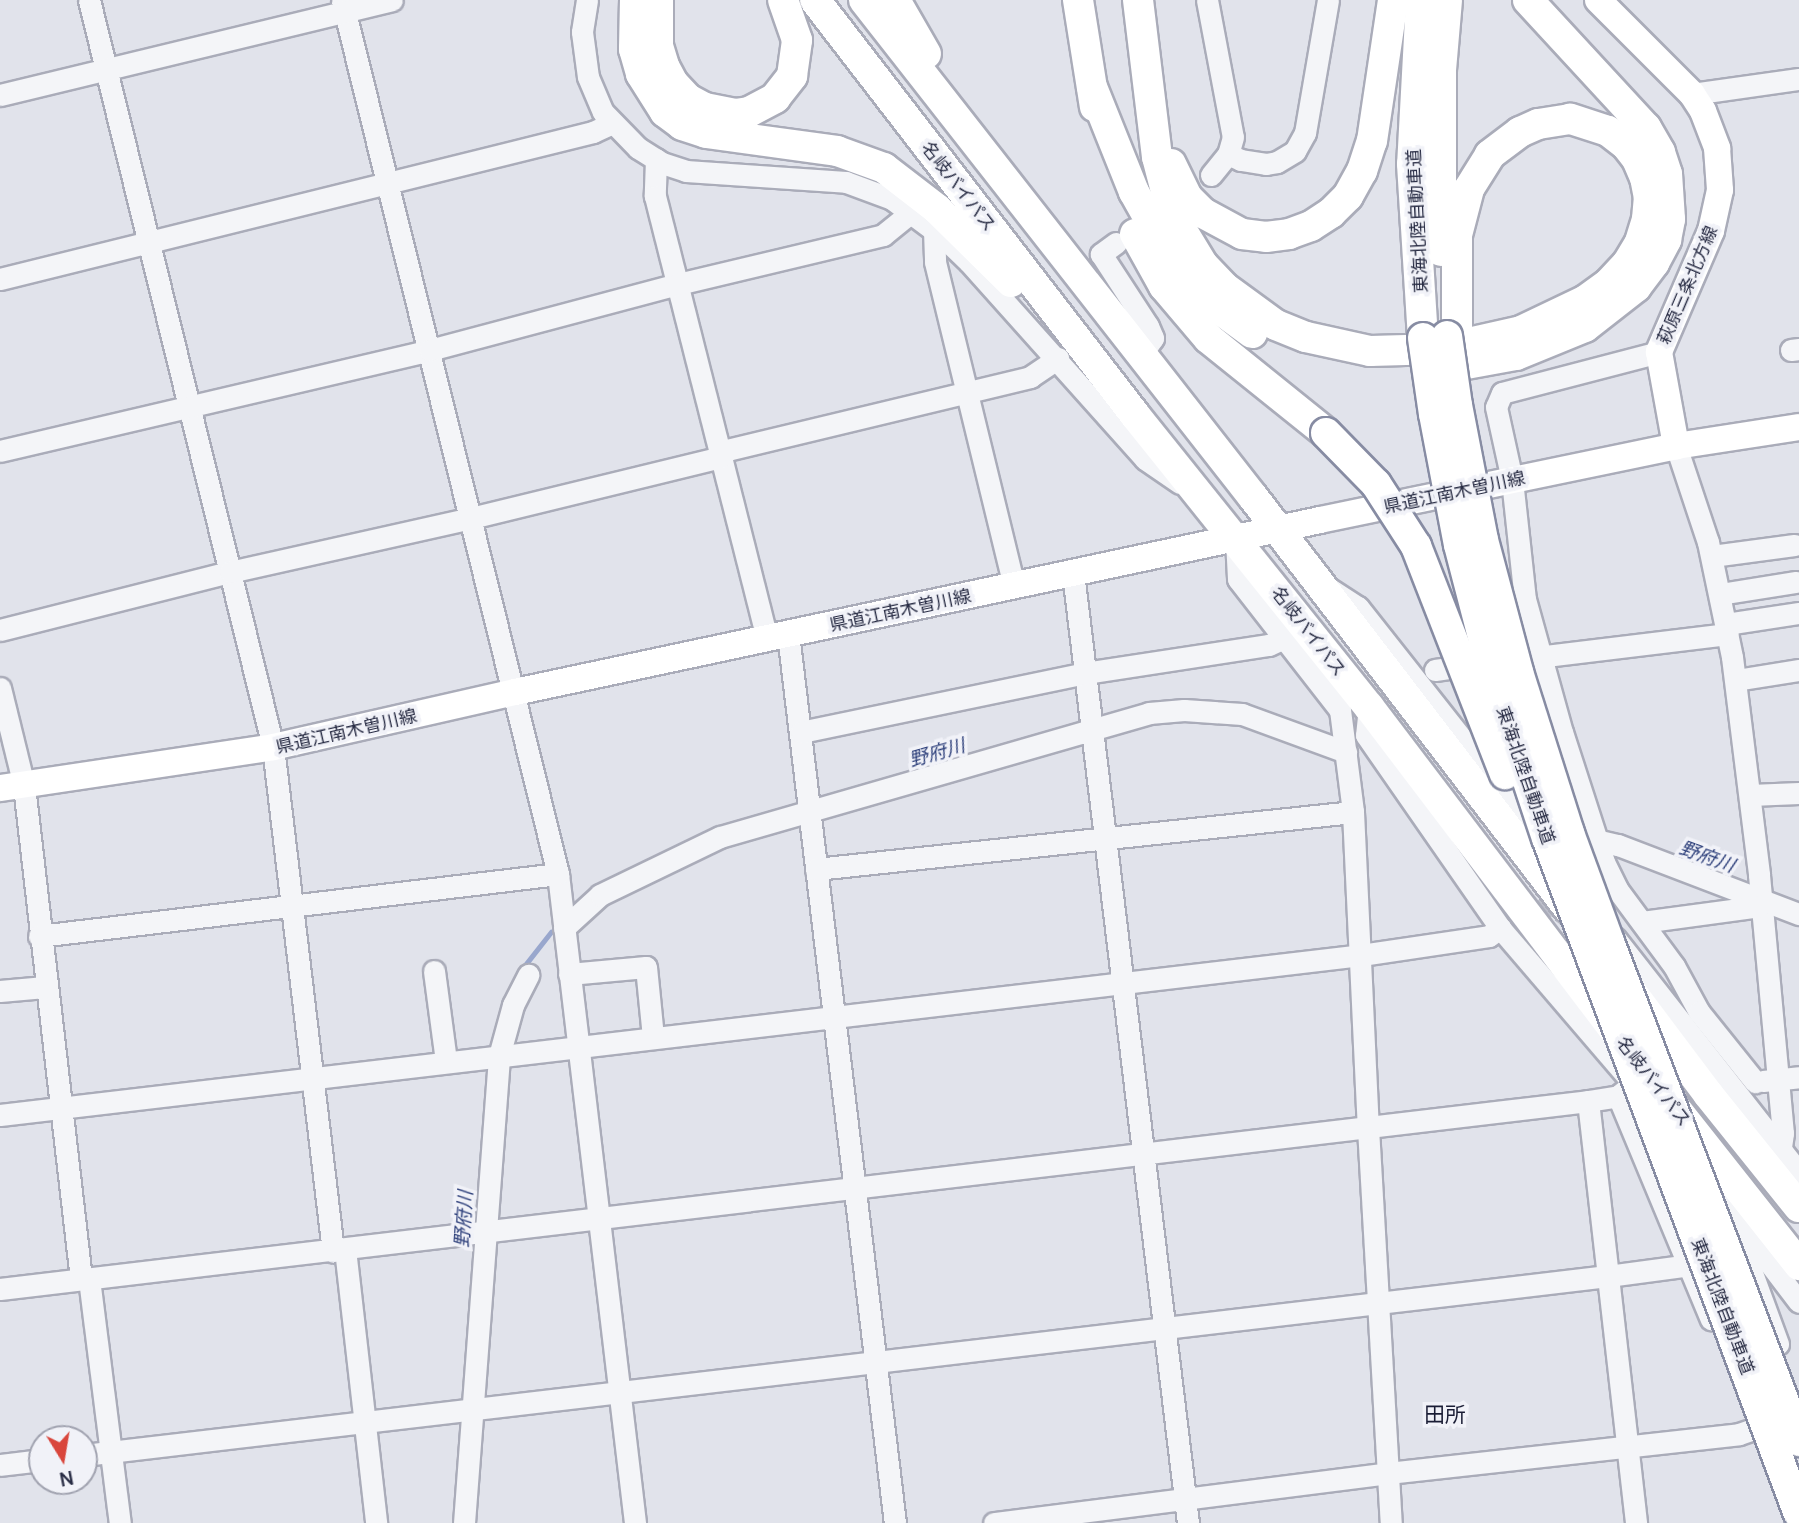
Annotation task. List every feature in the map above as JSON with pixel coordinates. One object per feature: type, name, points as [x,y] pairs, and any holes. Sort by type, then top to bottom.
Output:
[{"type":"highway","points":[[635,0],[635,49],[641,74],[665,112],[682,125],[706,133],[836,151],[884,168],[907,184],[975,243],[1135,415]]},
{"type":"highway","points":[[658,0],[658,46],[673,83],[688,99],[705,108],[735,114],[749,112],[775,99],[792,76],[797,40],[783,0]]},
{"type":"highway","name":"名岐バイパス","points":[[815,0],[1135,415],[1236,538],[1368,707],[1534,927],[1799,1265]]},
{"type":"highway","name":"名岐バイパス","points":[[864,0],[1546,878],[1707,1094],[1799,1207]]},
{"type":"highway","points":[[895,0],[919,44],[1049,224],[1093,293]]},
{"type":"highway","points":[[1078,0],[1092,87],[1115,184],[1128,218],[1164,286],[1217,346],[1326,433],[1376,484],[1416,546],[1434,586],[1532,848],[1665,1147]]},
{"type":"highway","points":[[1138,0],[1164,187],[1172,214],[1203,265],[1248,307],[1276,325],[1337,346],[1370,351],[1442,349],[1508,334],[1554,317],[1609,283],[1627,264],[1640,242],[1647,219],[1649,198],[1645,178],[1637,159],[1626,145],[1608,131],[1570,119],[1538,124],[1520,132],[1490,155],[1462,208],[1443,336]]},
{"type":"highway","points":[[1149,79],[1168,155],[1187,197],[1203,213],[1242,234],[1266,237],[1289,234],[1331,213],[1348,196],[1362,171],[1378,111],[1393,0]]},
{"type":"highway","name":"東海北陸自動車道","points":[[1421,0],[1412,164],[1469,473],[1518,672],[1569,833],[1799,1441]]},
{"type":"highway","name":"東海北陸自動車道","points":[[1447,0],[1438,161],[1443,336],[1453,518],[1494,679],[1547,838],[1665,1147],[1799,1514]]},
{"type":"highway","points":[[1092,87],[1129,181],[1158,236],[1190,281],[1215,306],[1242,327],[1301,356],[1373,372],[1445,370],[1486,363],[1552,343],[1585,327],[1614,307],[1636,287],[1654,263],[1665,240],[1670,219],[1667,174],[1646,128],[1528,0]]},
{"type":"main road","name":"萩原三条北方線","points":[[1603,2],[1692,94],[1711,128],[1720,169],[1720,190],[1711,231],[1659,352],[1676,446]]},
{"type":"main road","name":"県道江南木曽川線","points":[[12,787],[273,747],[514,692],[1277,529],[1676,446],[1799,427]]},
{"type":"street","points":[[89,0],[273,747],[290,906],[376,1523]]},
{"type":"street","points":[[0,95],[343,5],[391,0]]},
{"type":"street","points":[[587,0],[582,32],[587,77],[612,124],[656,159],[707,174],[846,182],[892,199],[934,230],[978,272],[1145,458],[1208,503]]},
{"type":"street","points":[[1207,0],[1233,124],[1233,137],[1228,154],[1212,175]]},
{"type":"street","points":[[1228,154],[1241,160],[1266,164],[1277,162],[1295,151],[1304,133],[1328,0]]},
{"type":"street","points":[[343,5],[558,874],[635,1523]]},
{"type":"street","points":[[1692,94],[1799,79]]},
{"type":"street","points":[[0,279],[593,132],[612,124]]},
{"type":"street","points":[[656,159],[655,196],[721,457],[778,636],[801,732],[895,1523]]},
{"type":"street","points":[[0,451],[188,405],[430,351],[678,284],[883,235],[911,212]]},
{"type":"street","points":[[934,230],[935,262],[1014,585]]},
{"type":"street","points":[[1116,243],[1101,254],[1153,338],[1142,355]]},
{"type":"street","points":[[1659,352],[1503,393],[1496,407],[1512,480],[1525,599],[1593,842],[1617,890],[1675,966],[1699,1012],[1781,1148],[1799,1172]]},
{"type":"street","points":[[0,630],[230,572],[471,518],[721,457],[727,450],[1030,376],[1058,358]]},
{"type":"street","points":[[1676,446],[1712,556],[1735,680],[1750,795],[1783,1133],[1781,1148]]},
{"type":"street","points":[[1236,538],[1238,579],[1340,710],[1353,812],[1391,1523]]},
{"type":"street","points":[[1712,556],[1794,545]]},
{"type":"street","points":[[1073,573],[1188,1523]]},
{"type":"street","points":[[1314,579],[1358,607],[1486,766],[1640,972],[1745,1087]]},
{"type":"street","points":[[1720,594],[1796,582]]},
{"type":"street","points":[[1435,670],[1727,629],[1799,613]]},
{"type":"street","points":[[801,732],[1085,673],[1269,645],[1284,638]]},
{"type":"street","points":[[1735,680],[1799,670]]},
{"type":"street","points":[[0,688],[12,787],[39,936],[60,1107],[120,1523]]},
{"type":"street","points":[[1368,707],[1366,735],[1507,932],[1625,1090],[1748,1247],[1799,1302]]},
{"type":"street","points":[[564,929],[600,895],[688,850],[720,837],[809,805],[1091,724],[1149,713],[1215,711],[1253,718],[1346,752]]},
{"type":"street","points":[[1750,795],[1799,793]]},
{"type":"street","points":[[816,869],[1104,836],[1353,812]]},
{"type":"street","points":[[1593,842],[1759,894],[1799,914]]},
{"type":"street","points":[[39,936],[558,874]]},
{"type":"street","points":[[1642,922],[1759,894]]},
{"type":"street","points":[[0,1115],[834,1014],[1361,955],[1507,932]]},
{"type":"street","points":[[569,974],[646,967],[653,1037]]},
{"type":"street","points":[[434,971],[446,1061]]},
{"type":"street","points":[[464,1523],[468,1411],[493,1056],[528,975]]},
{"type":"street","points":[[0,991],[45,987]]},
{"type":"street","points":[[1745,1087],[1799,1077]]},
{"type":"street","points":[[0,1289],[1368,1128],[1588,1101],[1625,1090]]},
{"type":"street","points":[[1625,1090],[1650,1178],[1690,1265],[1790,1523]]},
{"type":"street","points":[[1588,1101],[1630,1448],[1636,1523]]},
{"type":"street","points":[[98,1453],[1608,1276],[1690,1265],[1748,1247]]},
{"type":"street","points":[[1748,1247],[1799,1402]]},
{"type":"street","points":[[993,1523],[1052,1520],[1388,1473],[1630,1448],[1755,1429],[1799,1413]]},
{"type":"street","points":[[0,1465],[28,1462]]},
{"type":"waterway","name":"野府川","points":[[522,969],[551,932]]},
{"type":"tunnel","points":[[1513,933],[1570,888]]},
{"type":"district","name":"田所","points":[[1445,1414]]}]
